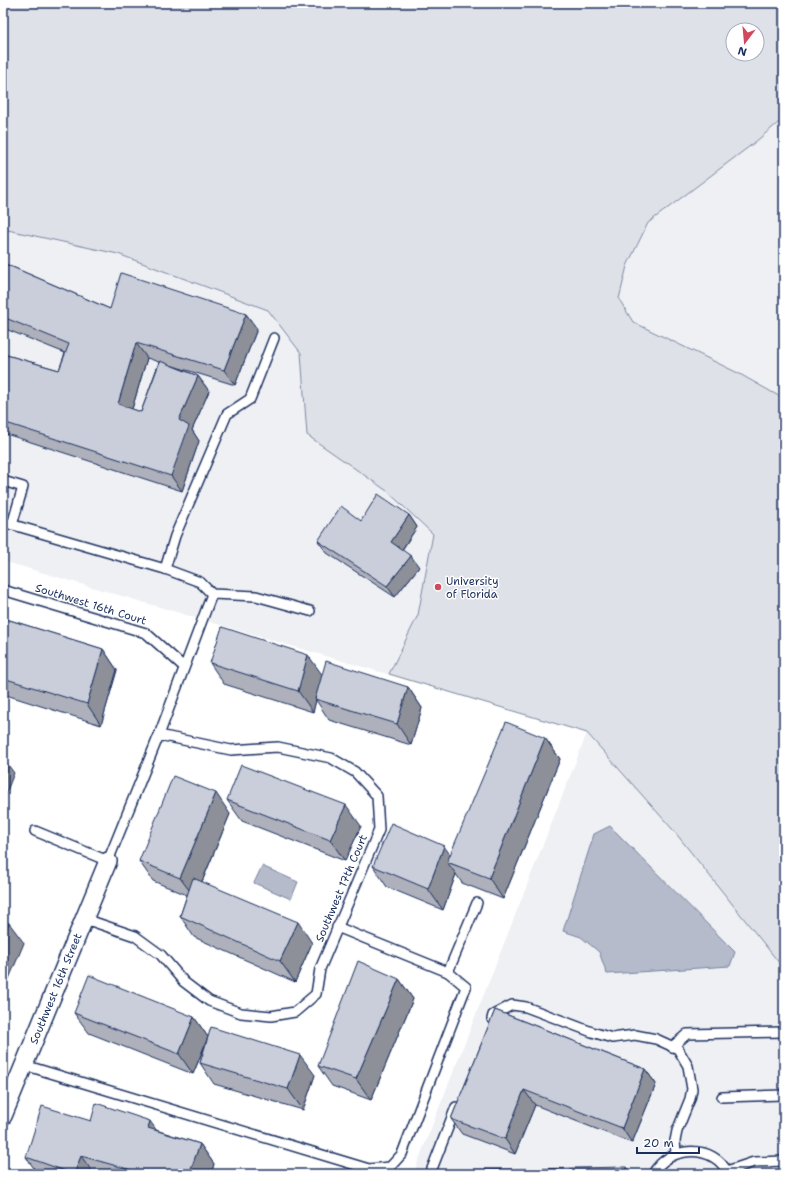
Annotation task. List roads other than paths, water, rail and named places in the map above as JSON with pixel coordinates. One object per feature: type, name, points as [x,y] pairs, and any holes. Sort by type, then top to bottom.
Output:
[{"type":"street","name":"Southwest 16th Street","points":[[3,1116],[108,860]]},
{"type":"lane","points":[[165,569],[176,536],[227,414],[250,399],[274,338]]},
{"type":"lane","points":[[3,481],[22,487],[7,524],[165,569],[200,582],[212,594],[256,596],[310,611]]},
{"type":"lane","name":"Southwest 16th Court","points":[[3,590],[146,633],[184,667]]},
{"type":"lane","points":[[35,831],[108,860],[160,735],[212,594]]},
{"type":"lane","name":"Southwest 17th Court","points":[[85,919],[135,936],[161,954],[184,982],[209,1001],[241,1013],[270,1016],[295,1012],[316,994],[320,969],[379,830],[377,796],[355,772],[331,758],[278,747],[231,750],[160,735]]},
{"type":"lane","points":[[448,972],[477,903]]},
{"type":"lane","points":[[24,1065],[369,1169],[390,1167],[402,1154],[466,987],[448,972],[337,927]]},
{"type":"lane","points":[[488,1029],[493,1015],[512,1004],[526,1007],[612,1038],[634,1035],[656,1039],[678,1049],[688,1066],[692,1089],[690,1099],[677,1131],[675,1141],[676,1154]]},
{"type":"lane","points":[[672,1047],[687,1034],[784,1032]]},
{"type":"lane","points":[[722,1097],[784,1095]]},
{"type":"lane","points":[[430,1174],[460,1099]]},
{"type":"lane","points":[[653,1174],[665,1160],[676,1154],[690,1151],[704,1153],[717,1160],[727,1172],[754,1162],[784,1161]]},
{"type":"water","points":[[610,826],[735,952],[730,966],[607,974],[599,952],[581,937],[563,931],[594,834]]},
{"type":"water","points":[[262,866],[298,882],[291,899],[254,883]]},
{"type":"place","name":"University of Florida","points":[[438,587]]}]
